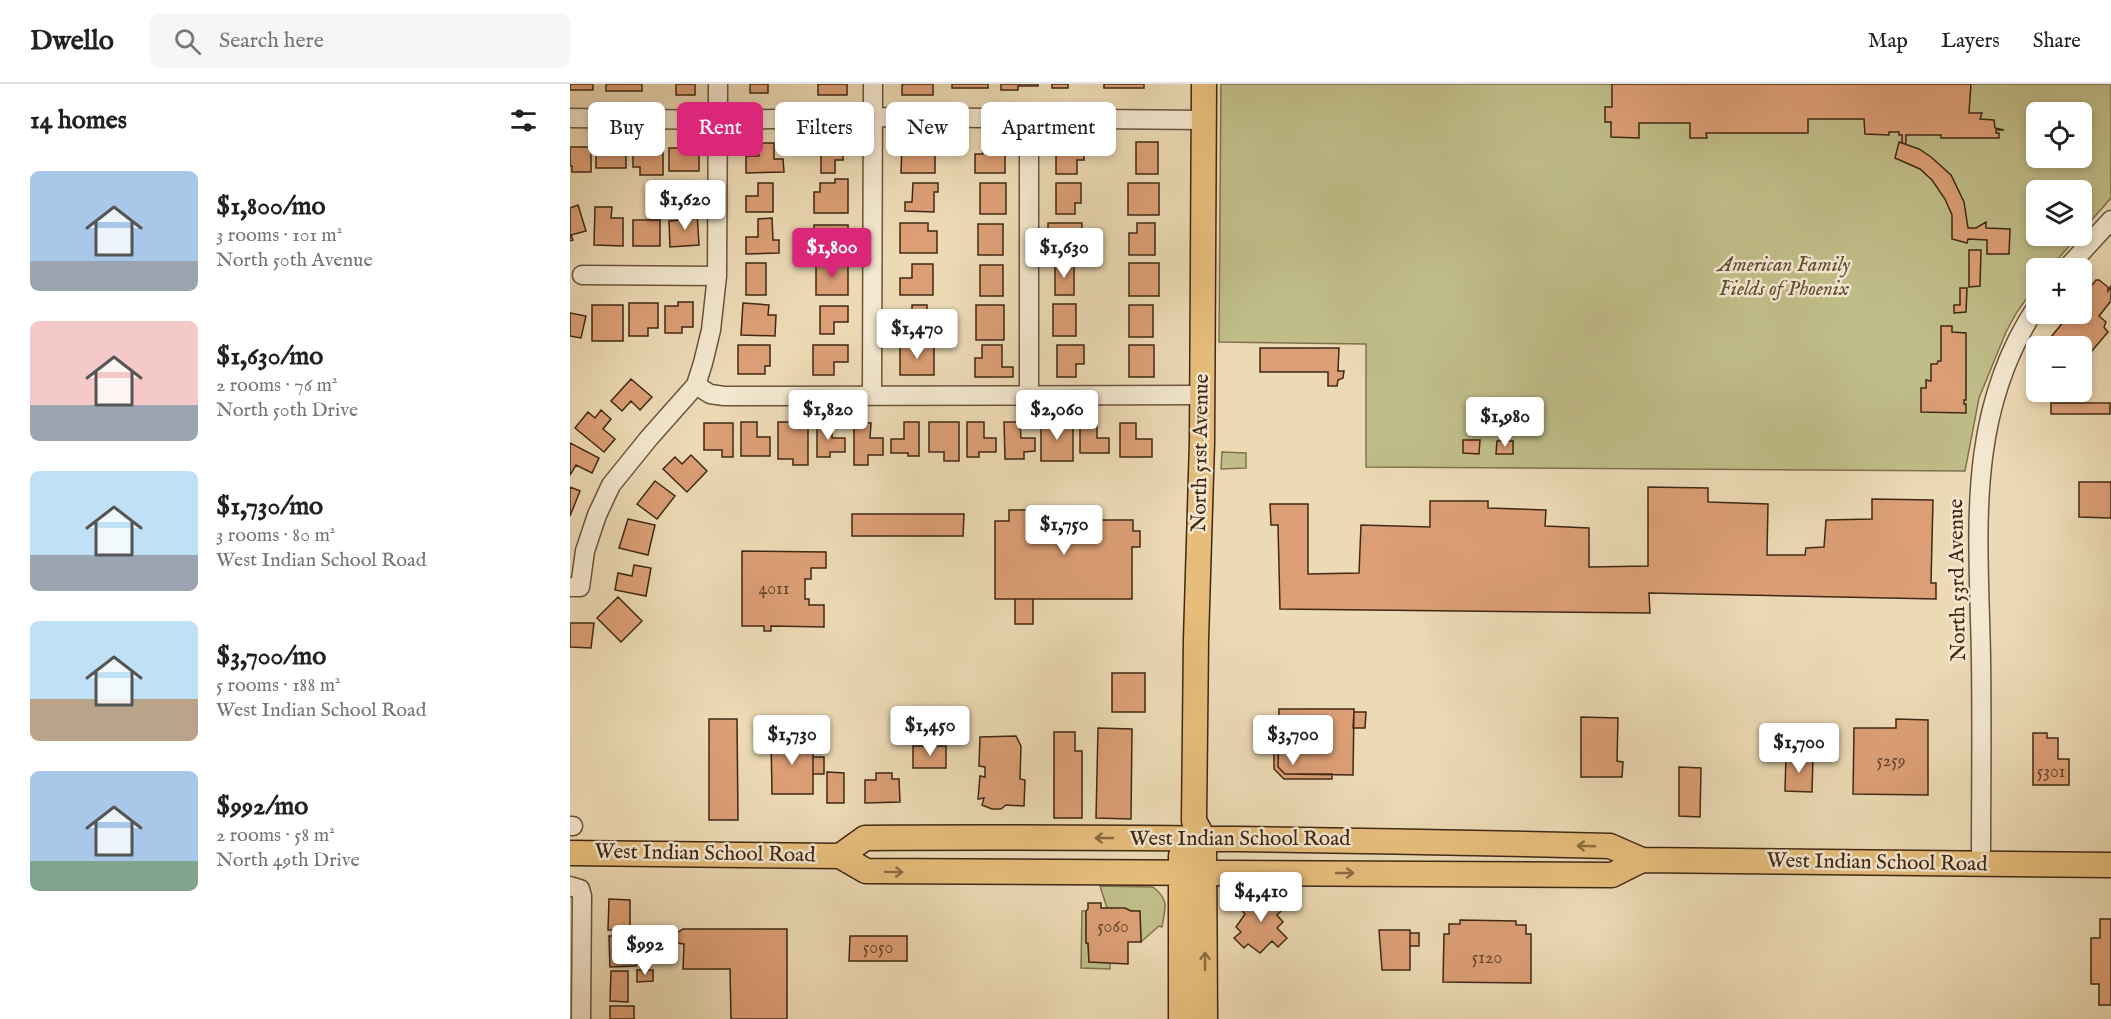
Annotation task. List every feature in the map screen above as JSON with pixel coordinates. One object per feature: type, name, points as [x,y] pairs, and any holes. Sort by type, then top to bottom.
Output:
[{"type":"main road","name":"North 51st Avenue","points":[[1204,84],[1202,395],[1193,833],[1193,872],[1204,1019]]},
{"type":"main road","name":"West Indian School Road","points":[[840,856],[865,838],[1193,833],[1610,846],[1642,860],[2111,865]]},
{"type":"main road","name":"West Indian School Road","points":[[570,853],[840,856],[866,871],[1612,875],[1642,860]]},
{"type":"main road","name":"North 51st Avenue","points":[[1181,1019],[1193,872]]},
{"type":"street","points":[[718,84],[718,102]]},
{"type":"street","points":[[873,84],[874,102]]},
{"type":"street","points":[[874,117],[981,118]]},
{"type":"street","points":[[570,118],[677,119]]},
{"type":"street","points":[[1116,119],[1204,120]]},
{"type":"street","points":[[575,587],[597,515],[611,485],[696,385],[711,330],[717,276],[718,156]]},
{"type":"street","points":[[872,396],[874,156]]},
{"type":"street","points":[[1029,156],[1029,395]]},
{"type":"street","points":[[2077,258],[2110,223]]},
{"type":"street","points":[[582,275],[717,276]]},
{"type":"street","name":"North 53rd Avenue","points":[[1981,864],[1982,704],[1979,500],[1987,426],[1997,388],[2011,352],[2027,324]]},
{"type":"street","points":[[696,385],[710,394],[724,396],[1202,395]]},
{"type":"street","points":[[575,888],[582,896],[581,1019]]},
{"type":"green space","name":"American Family Fields of Phoenix","points":[[1221,84],[2111,84],[2111,198],[2092,220],[2092,180],[2026,180],[2026,246],[2069,246],[2059,258],[2026,258],[2026,299],[2006,332],[1979,398],[1965,471],[1366,467],[1366,344],[1219,342]]},
{"type":"green space","points":[[1222,452],[1246,453],[1246,468],[1221,469]]},
{"type":"green space","points":[[1100,886],[1153,887],[1164,900],[1162,927],[1159,926],[1141,942],[1140,912],[1107,908]]},
{"type":"green space","points":[[1082,911],[1086,911],[1086,943],[1088,943],[1089,962],[1110,962],[1110,969],[1081,968]]},
{"type":"building","points":[[570,84],[593,84],[593,90],[570,90]]},
{"type":"building","points":[[606,84],[642,84],[642,91],[606,91]]},
{"type":"building","points":[[676,84],[695,84],[695,95],[676,95]]},
{"type":"building","points":[[750,84],[768,84],[768,93],[750,93]]},
{"type":"building","points":[[818,84],[847,84],[847,95],[818,95]]},
{"type":"building","points":[[904,84],[933,84],[933,95],[902,95]]},
{"type":"building","points":[[952,84],[988,84],[988,88],[952,88]]},
{"type":"building","points":[[1001,84],[1038,84],[1038,86],[1018,86],[1018,90],[1001,90]]},
{"type":"building","points":[[1052,84],[1068,84],[1068,88],[1052,88]]},
{"type":"building","points":[[1104,84],[1144,84],[1144,88],[1104,88]]},
{"type":"building","points":[[1612,84],[1971,84],[1969,113],[1982,113],[1980,119],[1994,120],[1995,128],[2004,130],[1996,130],[1999,138],[1941,138],[1941,135],[1906,135],[1906,144],[1902,143],[1902,135],[1899,135],[1899,132],[1889,132],[1889,135],[1865,134],[1864,119],[1808,119],[1808,133],[1706,133],[1707,138],[1690,138],[1690,123],[1639,123],[1639,138],[1611,137],[1611,122],[1605,122],[1605,107],[1612,107]]},
{"type":"building","points":[[1136,142],[1158,142],[1158,174],[1136,174]]},
{"type":"building","points":[[1899,142],[1919,149],[1951,175],[1964,202],[1968,228],[1976,228],[1986,222],[1986,228],[2010,229],[2009,254],[1987,254],[1987,240],[1968,239],[1967,243],[1952,239],[1952,215],[1945,199],[1932,180],[1920,169],[1895,158]]},
{"type":"building","points":[[763,143],[774,143],[774,159],[783,159],[784,172],[746,173],[746,156],[763,156]]},
{"type":"building","points":[[570,147],[588,147],[588,156],[591,156],[591,172],[572,172],[572,166],[570,166]]},
{"type":"building","points":[[669,148],[677,148],[677,156],[699,156],[699,171],[669,171]]},
{"type":"building","points":[[975,154],[1005,156],[1005,173],[975,173]]},
{"type":"building","points":[[596,156],[626,156],[626,168],[596,168]]},
{"type":"building","points":[[633,156],[663,156],[663,175],[640,175],[640,167],[633,167]]},
{"type":"building","points":[[821,156],[843,156],[843,160],[835,160],[835,173],[821,173]]},
{"type":"building","points":[[902,156],[935,156],[935,173],[901,173]]},
{"type":"building","points":[[1056,156],[1084,156],[1084,160],[1077,160],[1077,174],[1056,174]]},
{"type":"building","points":[[835,179],[848,179],[848,213],[814,213],[814,192],[820,192],[820,183],[835,183]]},
{"type":"building","points":[[758,183],[773,183],[773,212],[746,212],[746,196],[758,196]]},
{"type":"building","points":[[913,183],[938,183],[938,192],[934,192],[934,212],[905,211],[905,202],[912,202]]},
{"type":"building","points":[[980,183],[1006,183],[1006,214],[980,214]]},
{"type":"building","points":[[1056,183],[1081,183],[1081,203],[1075,203],[1075,214],[1056,214]]},
{"type":"building","points":[[1128,183],[1159,183],[1159,215],[1128,215]]},
{"type":"building","points":[[578,205],[586,231],[571,235],[573,240],[570,241],[570,208]]},
{"type":"building","points":[[595,207],[612,207],[611,218],[623,218],[623,246],[594,245]]},
{"type":"building","points":[[697,212],[699,245],[670,247],[669,221],[680,220],[680,213]]},
{"type":"building","points":[[772,218],[773,240],[779,240],[779,253],[746,254],[746,237],[758,237],[758,219]]},
{"type":"building","points":[[633,220],[660,220],[660,246],[633,246]]},
{"type":"building","points":[[900,223],[928,223],[928,231],[937,231],[937,253],[900,253]]},
{"type":"building","points":[[1048,223],[1082,223],[1082,242],[1074,242],[1074,254],[1056,254],[1056,242],[1048,242]]},
{"type":"building","points":[[1137,223],[1155,223],[1155,255],[1129,255],[1129,233],[1137,233]]},
{"type":"building","points":[[978,224],[1003,224],[1003,255],[978,255]]},
{"type":"building","points":[[814,225],[848,225],[848,254],[821,254],[821,236],[814,236]]},
{"type":"building","points":[[1969,250],[1981,250],[1980,286],[1969,287]]},
{"type":"building","points":[[746,263],[766,263],[766,295],[746,295]]},
{"type":"building","points":[[1129,263],[1159,263],[1159,296],[1129,296]]},
{"type":"building","points":[[816,264],[848,264],[848,295],[816,295]]},
{"type":"building","points":[[912,264],[933,264],[933,295],[900,295],[900,278],[912,278]]},
{"type":"building","points":[[1055,264],[1074,264],[1074,295],[1055,295]]},
{"type":"building","points":[[980,265],[1003,265],[1003,296],[980,296]]},
{"type":"building","points":[[2099,280],[2108,287],[2108,291],[2111,286],[2111,301],[2099,316],[2106,322],[2104,327],[2108,332],[2092,351],[2092,336],[2052,336],[2062,324],[2092,324],[2092,285]]},
{"type":"building","points":[[1960,288],[1967,288],[1966,312],[1954,313],[1954,305],[1960,305]]},
{"type":"building","points":[[678,302],[693,302],[693,327],[682,327],[682,333],[665,333],[665,306],[678,306]]},
{"type":"building","points":[[629,303],[658,303],[658,328],[648,328],[648,336],[629,336]]},
{"type":"building","points":[[743,303],[769,305],[768,315],[776,315],[775,336],[741,335]]},
{"type":"building","points":[[1053,304],[1076,304],[1076,336],[1053,336]]},
{"type":"building","points":[[592,305],[623,305],[623,341],[592,341]]},
{"type":"building","points":[[912,305],[927,305],[927,323],[934,323],[934,334],[900,334],[900,318],[912,318]]},
{"type":"building","points":[[976,305],[1004,305],[1004,340],[976,340]]},
{"type":"building","points":[[1129,305],[1153,305],[1153,337],[1129,337]]},
{"type":"building","points":[[820,306],[848,306],[848,322],[834,322],[834,334],[820,334]]},
{"type":"building","points":[[570,313],[586,316],[581,338],[570,336]]},
{"type":"building","points":[[1941,326],[1952,326],[1952,332],[1966,333],[1966,400],[1964,404],[1966,404],[1966,413],[1921,412],[1921,388],[1926,388],[1926,380],[1931,381],[1931,364],[1941,361]]},
{"type":"building","points":[[738,345],[770,345],[770,366],[765,366],[765,374],[738,374]]},
{"type":"building","points":[[813,345],[848,345],[848,362],[834,362],[834,375],[813,375]]},
{"type":"building","points":[[900,345],[934,345],[934,375],[900,375]]},
{"type":"building","points":[[982,345],[1002,345],[1002,367],[1013,367],[1013,377],[975,377],[975,358],[982,358]]},
{"type":"building","points":[[1057,345],[1084,345],[1084,364],[1076,364],[1076,377],[1057,377]]},
{"type":"building","points":[[1129,345],[1154,345],[1154,377],[1129,377]]},
{"type":"building","points":[[1260,348],[1339,348],[1338,371],[1344,371],[1343,378],[1338,380],[1337,386],[1328,386],[1328,372],[1260,372]]},
{"type":"building","points":[[631,379],[652,397],[640,410],[631,401],[622,411],[611,401]]},
{"type":"building","points":[[2051,403],[2110,403],[2110,414],[2051,414]]},
{"type":"building","points":[[601,410],[611,419],[603,429],[615,439],[604,452],[575,428],[588,412],[595,418]]},
{"type":"building","points":[[741,422],[757,422],[757,437],[770,437],[770,456],[741,456]]},
{"type":"building","points":[[778,422],[808,422],[808,465],[793,465],[793,459],[778,459]]},
{"type":"building","points":[[817,422],[832,422],[832,438],[845,438],[845,452],[830,452],[830,457],[817,457]]},
{"type":"building","points":[[904,422],[919,422],[919,456],[908,456],[908,453],[891,453],[891,439],[904,439]]},
{"type":"building","points":[[929,422],[959,422],[959,461],[944,461],[944,452],[929,452]]},
{"type":"building","points":[[967,422],[984,422],[984,438],[996,438],[996,452],[979,452],[979,457],[967,457]]},
{"type":"building","points":[[1004,422],[1020,422],[1021,438],[1035,438],[1035,451],[1024,452],[1024,459],[1005,459]]},
{"type":"building","points":[[1041,422],[1073,422],[1073,461],[1041,461]]},
{"type":"building","points":[[704,423],[733,423],[733,457],[722,457],[722,450],[704,450]]},
{"type":"building","points":[[854,423],[871,423],[870,438],[883,438],[883,455],[868,455],[868,465],[854,465]]},
{"type":"building","points":[[1120,423],[1136,423],[1136,439],[1152,439],[1152,457],[1120,457]]},
{"type":"building","points":[[1080,424],[1097,424],[1097,438],[1109,438],[1109,453],[1080,453]]},
{"type":"building","points":[[1463,440],[1480,440],[1479,454],[1463,453]]},
{"type":"building","points":[[1497,441],[1513,441],[1513,454],[1496,454]]},
{"type":"building","points":[[570,443],[599,458],[592,473],[576,465],[570,475]]},
{"type":"building","points":[[691,455],[707,471],[687,492],[663,469],[675,457],[682,464]]},
{"type":"building","points":[[655,481],[675,496],[657,519],[637,504]]},
{"type":"building","points":[[2079,482],[2111,482],[2111,518],[2079,517]]},
{"type":"building","points":[[570,487],[580,491],[570,516]]},
{"type":"building","points":[[1648,487],[1708,488],[1708,502],[1768,504],[1767,555],[1805,555],[1806,548],[1824,547],[1826,520],[1872,519],[1872,499],[1933,500],[1931,583],[1936,583],[1936,599],[1649,593],[1650,613],[1280,609],[1278,525],[1271,525],[1270,504],[1308,504],[1308,574],[1359,573],[1361,525],[1430,527],[1430,501],[1488,501],[1488,508],[1546,510],[1545,526],[1589,528],[1589,567],[1648,566]]},
{"type":"building","points":[[1009,510],[1093,510],[1093,520],[1133,520],[1133,531],[1140,531],[1140,547],[1132,547],[1132,599],[995,599],[995,521],[1009,521]]},
{"type":"building","points":[[852,514],[964,514],[963,536],[852,536]]},
{"type":"building","points":[[628,519],[655,525],[648,555],[619,548]]},
{"type":"building","points":[[742,551],[826,552],[826,568],[811,568],[811,579],[805,579],[805,599],[809,599],[809,605],[824,605],[824,627],[771,626],[771,631],[764,631],[764,626],[742,626]]},
{"type":"building","points":[[634,565],[651,568],[646,596],[615,590],[618,573],[632,576]]},
{"type":"building","points":[[618,597],[642,621],[621,642],[597,618]]},
{"type":"building","points":[[1015,599],[1033,599],[1033,624],[1015,624]]},
{"type":"building","points":[[570,623],[594,623],[591,648],[570,647]]},
{"type":"building","points":[[1112,673],[1145,673],[1145,712],[1112,712]]},
{"type":"building","points":[[1279,709],[1354,709],[1353,775],[1285,774],[1278,767]]},
{"type":"building","points":[[1354,712],[1366,712],[1365,728],[1353,728]]},
{"type":"building","points":[[1581,717],[1618,718],[1617,761],[1623,762],[1622,777],[1581,777]]},
{"type":"building","points":[[709,719],[737,719],[738,820],[709,820]]},
{"type":"building","points":[[1896,719],[1928,720],[1928,795],[1853,794],[1854,728],[1896,728]]},
{"type":"building","points":[[1098,728],[1132,729],[1131,819],[1096,818]]},
{"type":"building","points":[[1274,731],[1279,731],[1278,767],[1285,774],[1332,774],[1332,779],[1284,779],[1274,769]]},
{"type":"building","points":[[1054,732],[1075,732],[1075,751],[1082,751],[1082,818],[1054,818]]},
{"type":"building","points":[[2033,733],[2047,733],[2047,738],[2058,738],[2058,759],[2069,759],[2069,785],[2033,785]]},
{"type":"building","points":[[1016,736],[1021,746],[1020,779],[1025,780],[1024,806],[1006,805],[1001,809],[992,809],[982,805],[984,798],[978,799],[980,776],[985,777],[985,767],[979,766],[980,737]]},
{"type":"building","points":[[771,739],[813,739],[813,794],[772,794]]},
{"type":"building","points":[[913,746],[946,746],[946,768],[913,768]]},
{"type":"building","points":[[1786,756],[1813,756],[1812,792],[1785,791]]},
{"type":"building","points":[[813,757],[824,757],[824,774],[813,774]]},
{"type":"building","points":[[1679,767],[1701,768],[1700,817],[1679,816]]},
{"type":"building","points":[[827,772],[844,773],[844,803],[827,803]]},
{"type":"building","points":[[876,773],[892,773],[892,779],[899,779],[900,802],[865,803],[865,780],[876,780]]},
{"type":"building","points":[[1278,894],[1288,904],[1277,915],[1283,922],[1277,928],[1287,938],[1278,947],[1272,941],[1260,953],[1248,944],[1244,948],[1234,938],[1241,932],[1236,927],[1245,914],[1236,904],[1245,895],[1254,904],[1261,897],[1268,904]]},
{"type":"building","points":[[609,899],[630,900],[630,930],[608,930]]},
{"type":"building","points":[[1088,903],[1101,903],[1101,908],[1125,908],[1140,911],[1141,942],[1128,942],[1128,964],[1089,962],[1088,943],[1086,943]]},
{"type":"building","points":[[2100,919],[2111,919],[2111,1005],[2099,1005],[2099,984],[2091,984],[2091,938],[2100,938]]},
{"type":"building","points":[[1460,920],[1516,921],[1516,925],[1526,925],[1526,934],[1531,934],[1531,983],[1443,982],[1444,934],[1449,934],[1449,924],[1460,924]]},
{"type":"building","points":[[683,929],[787,929],[787,1019],[731,1019],[730,969],[683,969],[684,944],[677,943],[677,933]]},
{"type":"building","points":[[1379,930],[1410,930],[1410,970],[1382,970]]},
{"type":"building","points":[[1410,933],[1419,933],[1419,946],[1410,946]]},
{"type":"building","points":[[609,936],[629,936],[629,942],[635,942],[636,966],[610,967]]},
{"type":"building","points":[[850,936],[907,936],[907,961],[849,961]]},
{"type":"building","points":[[637,970],[653,970],[653,981],[637,982]]},
{"type":"building","points":[[611,971],[628,971],[628,1002],[610,1001]]},
{"type":"building","points":[[610,1006],[634,1006],[634,1019],[610,1019]]}]
